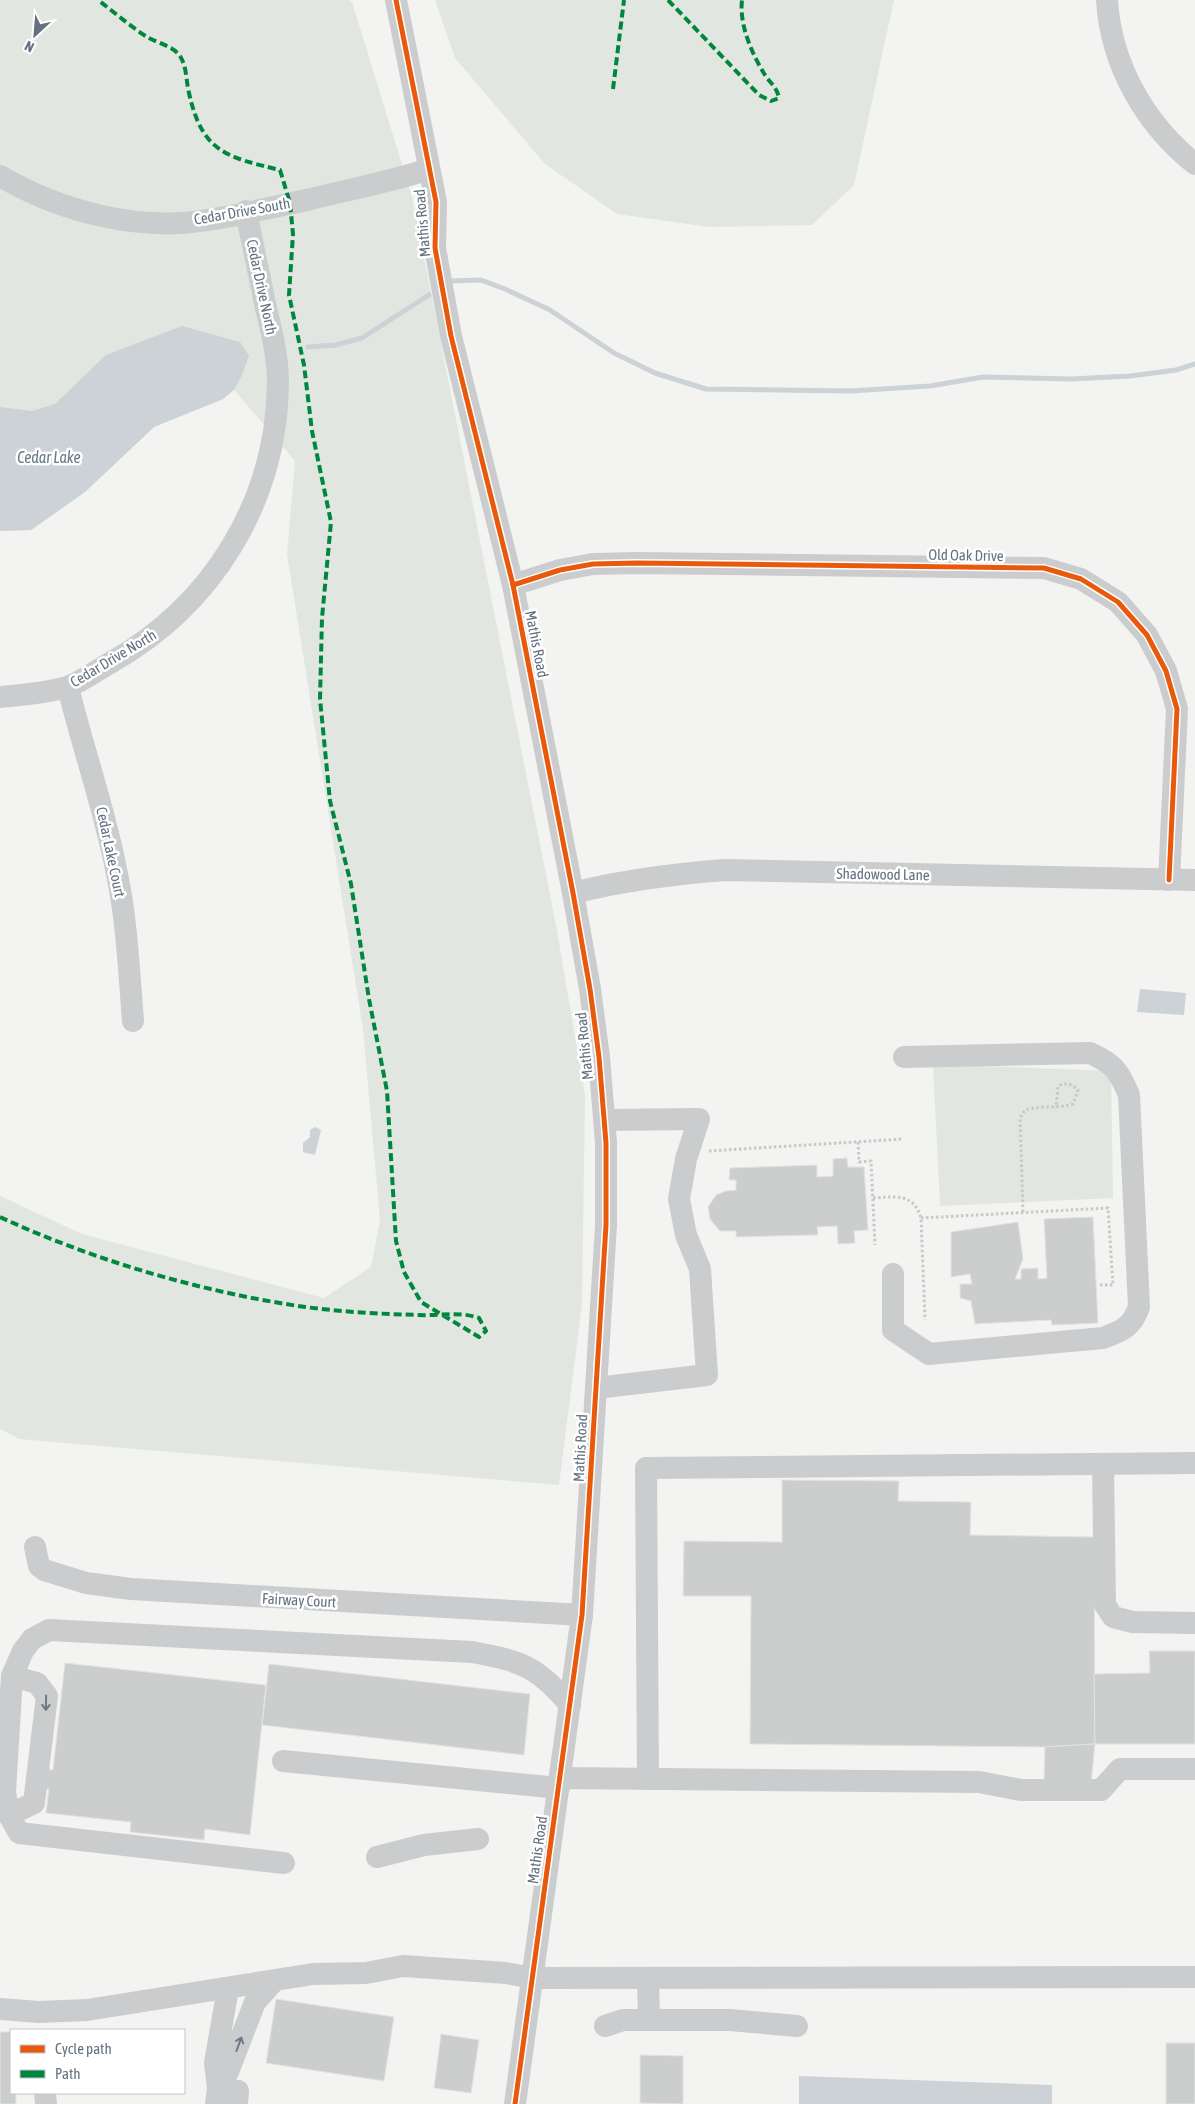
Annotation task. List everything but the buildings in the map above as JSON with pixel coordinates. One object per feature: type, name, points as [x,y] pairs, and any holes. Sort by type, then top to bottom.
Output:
[{"type":"street","name":"Mathis Road","points":[[396,0],[436,202],[435,248],[451,336],[513,585],[573,893],[590,989],[599,1056],[604,1120],[606,1224],[582,1615],[515,2104]]},
{"type":"street","points":[[1108,0],[1112,33],[1128,80],[1152,121],[1168,140],[1195,164]]},
{"type":"street","name":"Cedar Drive South","points":[[0,176],[55,203],[108,217],[162,222],[198,221],[375,184],[429,169]]},
{"type":"street","name":"Cedar Drive North","points":[[0,697],[68,687],[127,654],[157,633],[184,608],[225,559],[243,530],[256,499],[272,439],[278,380],[273,341],[246,211]]},
{"type":"street","name":"Old Oak Drive","points":[[513,585],[560,570],[593,564],[637,563],[1044,568],[1081,579],[1118,602],[1147,635],[1166,671],[1176,709],[1169,880]]},
{"type":"street","name":"Cedar Lake Court","points":[[68,687],[118,874],[125,924],[133,1021]]},
{"type":"street","name":"Shadowood Lane","points":[[573,893],[616,882],[654,876],[725,870],[1195,880]]},
{"type":"street","points":[[893,1274],[893,1330],[929,1354],[1103,1338],[1123,1331],[1134,1321],[1139,1307],[1129,1095],[1119,1072],[1106,1060],[1090,1053],[904,1058]]},
{"type":"street","points":[[596,1388],[707,1375],[700,1269],[686,1234],[680,1200],[686,1159],[699,1119],[604,1120]]},
{"type":"street","points":[[648,1779],[646,1468],[1195,1463]]},
{"type":"street","points":[[1103,1464],[1106,1605],[1112,1616],[1133,1622],[1195,1623]]},
{"type":"street","name":"Fairway Court","points":[[35,1547],[39,1566],[44,1570],[86,1583],[131,1589],[582,1615]]},
{"type":"street","points":[[284,1863],[19,1833],[9,1815],[5,1792],[12,1676],[23,1650],[32,1639],[50,1630],[472,1652],[511,1659],[532,1668],[552,1684],[570,1705]]},
{"type":"street","points":[[9,1815],[34,1803],[47,1696],[37,1683],[12,1676]]},
{"type":"street","points":[[283,1761],[559,1783],[648,1779],[979,1782],[1021,1790],[1101,1790],[1120,1769],[1195,1769]]},
{"type":"street","points":[[377,1857],[424,1845],[478,1839]]},
{"type":"street","points":[[0,2010],[39,2021],[87,2010],[313,1974],[366,1973],[403,1966],[506,1973],[532,1978],[1195,1977]]},
{"type":"street","points":[[648,1978],[648,2020]]},
{"type":"street","points":[[227,2097],[228,2072],[254,2002],[274,1981]]},
{"type":"street","points":[[227,2097],[215,2063],[228,1988]]},
{"type":"street","points":[[605,2026],[623,2020],[730,2020],[797,2026]]},
{"type":"path","points":[[1023,1212],[1020,1118],[1025,1110],[1035,1107],[1056,1108],[1073,1104],[1078,1090],[1072,1084],[1063,1083],[1058,1086],[1056,1108]]},
{"type":"path","points":[[695,1131],[702,1133],[704,1152],[903,1139]]},
{"type":"path","points":[[858,1142],[859,1162],[871,1161],[875,1245]]},
{"type":"path","points":[[873,1198],[902,1197],[918,1208],[922,1218],[925,1320]]},
{"type":"path","points":[[922,1218],[1108,1208],[1113,1285],[1099,1285]]},
{"type":"shaded area","points":[[0,0],[349,0],[352,2],[412,197],[556,925],[585,1095],[582,1304],[559,1485],[19,1439],[0,1429],[0,1196],[82,1234],[324,1298],[371,1267],[380,1220],[363,1029],[287,554],[295,461],[234,390],[223,399],[154,427],[85,492],[31,530],[0,531]]},
{"type":"shaded area","points":[[435,0],[894,0],[854,185],[812,225],[709,227],[617,214],[545,164],[455,58]]},
{"type":"shaded area","points":[[933,1064],[1111,1071],[1113,1198],[940,1206]]},
{"type":"water","name":"Cedar Lake","points":[[182,326],[240,342],[249,356],[234,390],[223,399],[154,427],[85,492],[31,530],[0,531],[0,407],[32,411],[55,404],[106,355]]},
{"type":"water","points":[[1140,989],[1186,993],[1184,1015],[1137,1012]]},
{"type":"water","points":[[315,1127],[321,1130],[315,1155],[303,1152],[303,1143],[310,1137],[310,1130]]},
{"type":"water","points":[[799,2076],[1052,2085],[1052,2104],[799,2104]]},
{"type":"waterway","points":[[449,281],[481,280],[505,289],[550,310],[614,353],[655,373],[706,389],[850,391],[930,386],[983,377],[1072,379],[1130,376],[1176,370],[1195,364]]},
{"type":"waterway","points":[[308,347],[335,345],[362,338],[429,295]]},
{"type":"marked path","points":[[0,1217],[73,1248],[188,1284],[266,1301],[305,1307],[405,1315],[442,1315],[449,1314],[472,1316],[479,1318],[486,1331],[479,1337],[421,1302],[404,1272],[396,1241],[387,1091],[369,999],[351,884],[330,801],[320,699],[322,618],[331,522],[312,431],[304,365],[289,295],[293,234],[290,203],[280,170],[245,161],[219,149],[209,140],[194,113],[184,65],[180,56],[169,47],[147,37],[98,0]]},
{"type":"marked path","points":[[613,89],[624,0]]},
{"type":"marked path","points":[[668,0],[759,95],[771,101],[779,98],[778,94],[760,67],[751,49],[742,19],[742,0]]},
{"type":"cycle path","points":[[396,0],[436,202],[435,248],[451,336],[513,585],[573,893],[590,989],[599,1057],[606,1143],[606,1225],[582,1615],[515,2104]]},
{"type":"cycle path","points":[[513,585],[560,570],[593,564],[637,563],[1044,568],[1081,579],[1118,602],[1147,635],[1166,671],[1177,709],[1169,880]]}]
